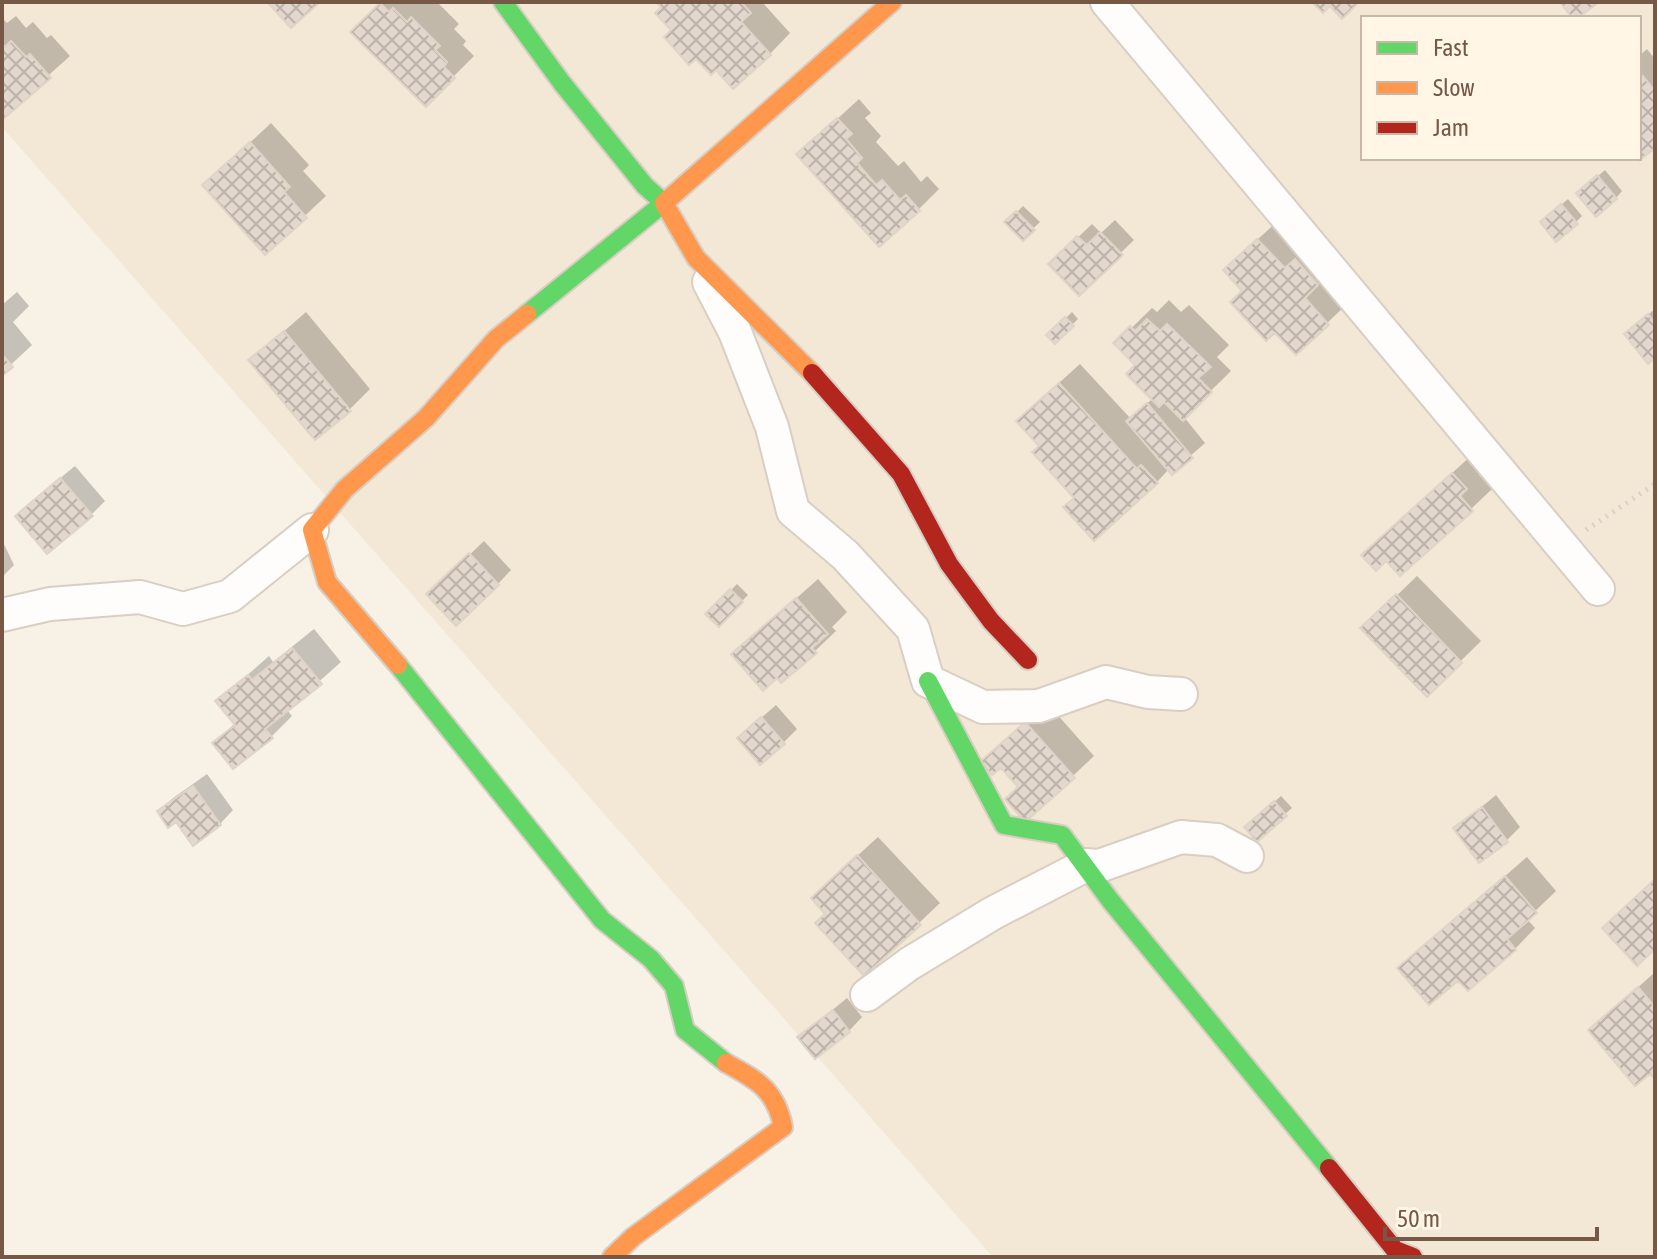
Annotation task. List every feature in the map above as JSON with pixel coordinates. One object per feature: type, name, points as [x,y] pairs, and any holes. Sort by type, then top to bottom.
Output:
[{"type":"street","points":[[503,2],[562,83],[645,186],[664,203],[735,332],[772,427],[793,511],[845,555],[913,629],[928,681],[1004,825],[1062,835],[1110,900],[1395,1250],[1413,1257]]},
{"type":"street","points":[[2,615],[50,604],[140,597],[183,609],[230,596],[312,530],[345,489],[426,418],[496,339],[664,203],[892,2]]},
{"type":"street","points":[[1107,2],[1598,589]]},
{"type":"street","points":[[696,258],[801,361],[901,474],[949,564],[991,621],[1028,660]]},
{"type":"street","points":[[312,530],[327,582],[418,689],[602,920],[651,959],[674,986],[685,1030],[724,1062],[760,1082],[780,1110],[783,1127],[633,1237],[612,1257]]},
{"type":"street","points":[[928,681],[983,707],[1039,706],[1106,682],[1148,692],[1181,694]]},
{"type":"street","points":[[867,995],[909,964],[993,913],[1086,865],[1099,866],[1181,837],[1217,840],[1247,856]]},
{"type":"path","points":[[1562,546],[1655,484]]},
{"type":"shaded area","points":[[2,2],[1655,2],[1655,1257],[993,1257],[2,127]]},
{"type":"building","points":[[267,2],[320,2],[291,28]]},
{"type":"building","points":[[656,2],[741,2],[751,13],[741,22],[771,55],[733,89],[716,70],[711,75],[696,59],[689,65],[664,37],[671,30],[655,13],[661,7]]},
{"type":"building","points":[[1312,2],[1359,2],[1342,19],[1330,6],[1323,13]]},
{"type":"building","points":[[1560,2],[1599,2],[1581,16],[1570,16]]},
{"type":"building","points":[[380,3],[389,12],[393,8],[407,22],[411,17],[440,46],[435,50],[447,62],[444,67],[455,78],[426,107],[350,32]]},
{"type":"building","points":[[11,41],[26,57],[30,54],[51,78],[2,120],[2,43],[5,47]]},
{"type":"building","points":[[1643,76],[1655,91],[1655,148],[1641,159]]},
{"type":"building","points":[[837,118],[852,134],[846,139],[862,158],[857,163],[876,185],[882,180],[900,200],[906,195],[920,211],[879,247],[796,154]]},
{"type":"building","points":[[250,142],[290,187],[284,192],[307,218],[265,255],[202,185]]},
{"type":"building","points":[[1597,175],[1617,199],[1596,217],[1576,193]]},
{"type":"building","points":[[1561,204],[1578,224],[1556,242],[1540,222]]},
{"type":"building","points":[[1016,211],[1035,230],[1023,241],[1004,222]]},
{"type":"building","points":[[1100,232],[1123,255],[1079,296],[1048,264],[1077,236],[1087,245]]},
{"type":"building","points":[[1257,239],[1285,268],[1295,259],[1318,285],[1305,298],[1329,325],[1296,355],[1275,333],[1266,341],[1230,302],[1242,291],[1223,270]]},
{"type":"building","points":[[1648,314],[1655,323],[1655,358],[1648,364],[1624,334]]},
{"type":"building","points":[[1065,317],[1074,326],[1055,344],[1046,335]]},
{"type":"building","points":[[1147,319],[1160,331],[1167,324],[1211,367],[1198,378],[1212,392],[1183,421],[1164,402],[1159,407],[1126,374],[1135,365],[1113,343],[1130,326],[1135,331]]},
{"type":"building","points":[[284,331],[351,411],[315,440],[248,360]]},
{"type":"building","points":[[2,354],[13,367],[2,376]]},
{"type":"building","points":[[1059,383],[1137,469],[1141,465],[1158,483],[1094,541],[1063,507],[1074,498],[1032,452],[1039,446],[1016,421]]},
{"type":"building","points":[[1147,403],[1193,458],[1172,475],[1126,421]]},
{"type":"building","points":[[1452,473],[1467,489],[1460,496],[1473,511],[1400,576],[1386,561],[1376,571],[1361,555]]},
{"type":"building","points":[[60,478],[93,516],[47,554],[15,516]]},
{"type":"building","points":[[469,553],[499,585],[456,626],[426,594]]},
{"type":"building","points":[[730,589],[743,602],[719,627],[705,614]]},
{"type":"building","points":[[1396,594],[1462,663],[1427,697],[1360,628]]},
{"type":"building","points":[[796,598],[828,634],[812,648],[817,653],[781,683],[777,678],[763,691],[731,654]]},
{"type":"building","points":[[292,648],[322,684],[265,729],[273,738],[233,769],[212,743],[235,725],[215,701],[248,675],[252,680]]},
{"type":"building","points":[[761,717],[785,744],[760,765],[737,738]]},
{"type":"building","points":[[1025,722],[1075,778],[1025,822],[1005,799],[1018,787],[1001,768],[992,775],[980,762]]},
{"type":"building","points":[[193,786],[221,825],[193,846],[176,822],[168,828],[157,811]]},
{"type":"building","points":[[1274,801],[1287,816],[1257,842],[1244,827]]},
{"type":"building","points":[[1482,807],[1508,842],[1479,863],[1453,828]]},
{"type":"building","points":[[857,855],[921,925],[864,976],[815,923],[825,914],[811,898]]},
{"type":"building","points":[[1505,876],[1537,913],[1507,939],[1516,950],[1468,991],[1458,981],[1429,1005],[1397,968]]},
{"type":"building","points":[[1655,879],[1655,908],[1651,911],[1655,916],[1655,949],[1637,966],[1602,928]]},
{"type":"building","points":[[1638,987],[1655,1007],[1655,1079],[1650,1074],[1635,1086],[1588,1030]]},
{"type":"building","points":[[833,1010],[850,1032],[815,1059],[797,1037]]},
{"type":"traffic: fast","points":[[503,2],[562,83],[645,186],[664,203],[527,314]]},
{"type":"traffic: fast","points":[[398,665],[602,920],[651,959],[674,986],[685,1030],[726,1063]]},
{"type":"traffic: fast","points":[[928,681],[1004,825],[1062,835],[1110,900],[1329,1168]]},
{"type":"traffic: slow","points":[[812,373],[696,258],[664,203],[892,2]]},
{"type":"traffic: slow","points":[[398,665],[327,582],[312,530],[345,489],[426,418],[496,339],[527,314]]},
{"type":"traffic: slow","points":[[612,1257],[633,1237],[783,1127],[776,1104],[764,1088],[726,1063]]},
{"type":"traffic: jam","points":[[812,373],[901,474],[949,564],[991,621],[1028,660]]},
{"type":"traffic: jam","points":[[1329,1168],[1395,1250],[1413,1257]]}]
